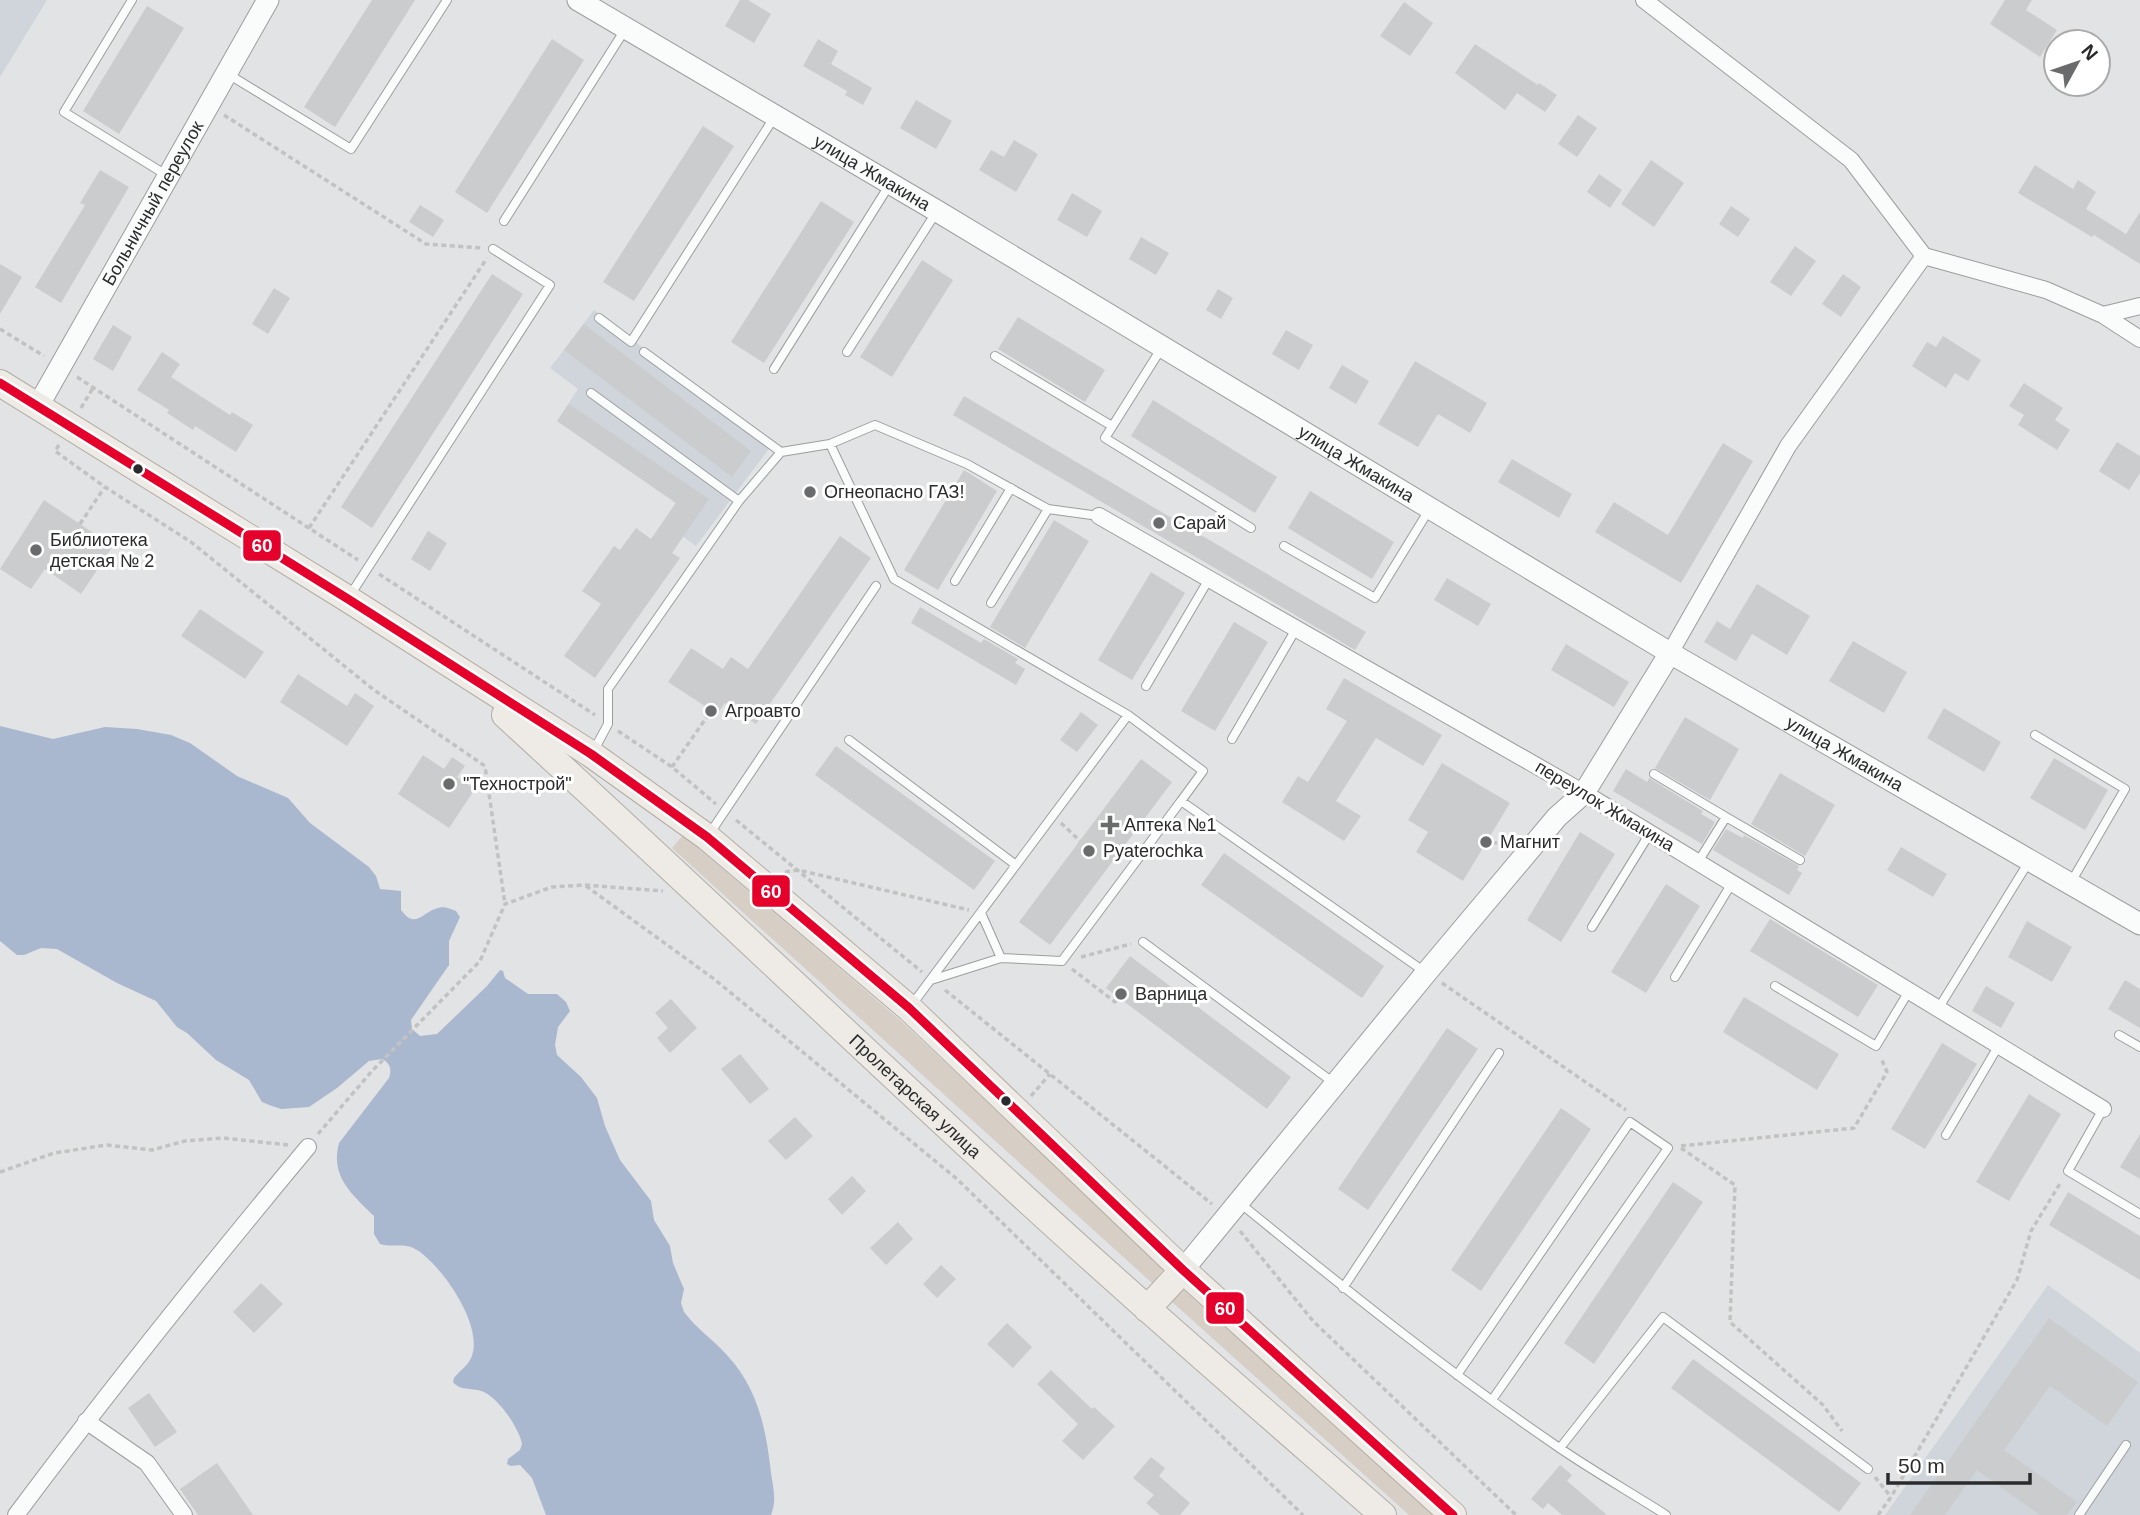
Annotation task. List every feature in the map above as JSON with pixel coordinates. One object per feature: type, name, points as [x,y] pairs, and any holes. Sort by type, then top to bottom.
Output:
[{"type":"main road","name":"Пролетарская улица","points":[[0,383],[591,754],[707,837],[909,1008],[1183,1270],[1452,1515]]},
{"type":"main road","name":"Пролетарская улица","points":[[455,669],[649,846],[977,1155],[1147,1309],[1383,1515]]},
{"type":"main road","points":[[649,846],[677,815]]},
{"type":"main road","points":[[1147,1309],[1183,1270]]},
{"type":"street","name":"Больничный переулок","points":[[38,406],[268,0]]},
{"type":"street","name":"улица Жмакина","points":[[578,0],[937,211],[1670,653],[2140,924]]},
{"type":"street","points":[[1644,0],[1852,160],[1924,256],[2046,290],[2103,315],[2140,339]]},
{"type":"street","points":[[1183,1270],[1334,1083],[1557,817],[1584,793],[1670,653],[1788,446],[1924,256]]},
{"type":"street","points":[[2103,315],[2140,306]]},
{"type":"street","name":"переулок Жмакина","points":[[1099,516],[1584,793],[2103,1109]]},
{"type":"street","points":[[16,1515],[86,1421],[308,1147]]},
{"type":"street","points":[[86,1421],[147,1463],[184,1515]]},
{"type":"lane","points":[[132,0],[65,112],[169,177]]},
{"type":"lane","points":[[228,74],[351,149],[447,0]]},
{"type":"lane","points":[[504,221],[626,29]]},
{"type":"lane","points":[[600,318],[631,342],[775,116]]},
{"type":"lane","points":[[774,369],[890,184]]},
{"type":"lane","points":[[848,352],[937,211]]},
{"type":"lane","points":[[348,599],[550,285],[493,248]]},
{"type":"lane","points":[[1161,348],[1105,438],[1251,528]]},
{"type":"lane","points":[[644,352],[781,452]]},
{"type":"lane","points":[[995,356],[1112,426]]},
{"type":"lane","points":[[591,393],[739,501]]},
{"type":"lane","points":[[591,754],[608,724],[608,689],[739,501],[781,452],[830,444],[875,425],[967,464],[1048,509],[1099,516]]},
{"type":"lane","points":[[830,444],[894,579],[1128,715],[1203,771],[1062,961],[1001,958],[932,979]]},
{"type":"lane","points":[[955,581],[1011,488]]},
{"type":"lane","points":[[1284,545],[1375,598],[1430,508]]},
{"type":"lane","points":[[991,603],[1048,509]]},
{"type":"lane","points":[[1146,686],[1209,579]]},
{"type":"lane","points":[[707,837],[876,586]]},
{"type":"lane","points":[[1232,738],[1296,629]]},
{"type":"lane","points":[[909,1008],[1128,715]]},
{"type":"lane","points":[[2035,735],[2125,789],[2070,884]]},
{"type":"lane","points":[[849,740],[1016,865]]},
{"type":"lane","points":[[1654,774],[1800,860]]},
{"type":"lane","points":[[1181,801],[1426,973]]},
{"type":"lane","points":[[1699,862],[1726,817]]},
{"type":"lane","points":[[1592,927],[1650,833]]},
{"type":"lane","points":[[1938,1009],[2029,860]]},
{"type":"lane","points":[[1675,977],[1732,883]]},
{"type":"lane","points":[[981,913],[1001,958]]},
{"type":"lane","points":[[1143,942],[1334,1083]]},
{"type":"lane","points":[[1774,986],[1876,1046],[1909,991]]},
{"type":"lane","points":[[2119,1035],[2140,1047]]},
{"type":"lane","points":[[1946,1135],[1999,1045]]},
{"type":"lane","points":[[1343,1288],[1499,1053]]},
{"type":"lane","points":[[2103,1109],[2068,1171],[2140,1214]]},
{"type":"lane","points":[[1457,1375],[1630,1122],[1668,1148],[1492,1400]]},
{"type":"lane","points":[[1233,1209],[1492,1400],[1560,1448],[1666,1515]]},
{"type":"lane","points":[[1560,1448],[1663,1317],[1868,1469]]},
{"type":"lane","points":[[2079,1515],[2126,1445]]},
{"type":"path","points":[[210,106],[426,244],[493,248],[309,528]]},
{"type":"path","points":[[0,330],[48,359]]},
{"type":"path","points":[[80,524],[105,487],[191,542],[373,690],[485,766],[505,904]]},
{"type":"path","points":[[711,710],[672,767],[932,979],[1233,1209],[1313,1321],[1516,1515]]},
{"type":"path","points":[[1053,816],[1080,841]]},
{"type":"path","points":[[1486,842],[1497,843]]},
{"type":"path","points":[[584,885],[714,979],[957,1180],[1303,1515]]},
{"type":"path","points":[[1062,961],[1143,942]]},
{"type":"path","points":[[1062,961],[1115,1002],[1119,997]]},
{"type":"path","points":[[1426,973],[1633,1115]]},
{"type":"path","points":[[0,1172],[54,1153],[107,1145],[152,1150],[185,1141],[223,1138],[308,1147],[372,1071],[427,1014]]},
{"type":"path","points":[[1846,1437],[1824,1405],[1730,1322],[1735,1185],[1679,1146],[1854,1128],[1887,1072],[1876,1046]]},
{"type":"path","points":[[1878,1515],[2017,1280],[2031,1231],[2068,1171]]},
{"type":"path","points":[[1868,1469],[1891,1497]]},
{"type":"shaded area","points":[[0,0],[47,0],[0,77]]},
{"type":"shaded area","points":[[594,310],[771,446],[696,546],[663,522],[676,503],[557,421],[578,389],[550,368]]},
{"type":"shaded area","points":[[683,835],[900,1020],[1165,1268],[1152,1283],[672,848]]},
{"type":"shaded area","points":[[2048,1285],[2140,1353],[2140,1515],[1885,1515]]},
{"type":"shaded area","points":[[1184,1286],[1433,1515],[1409,1515],[1171,1301]]},
{"type":"water","points":[[0,726],[53,739],[105,727],[171,735],[190,743],[237,776],[288,798],[310,823],[369,867],[376,876],[380,889],[401,891],[401,910],[406,916],[411,919],[419,918],[440,907],[456,911],[460,917],[449,941],[449,965],[411,1020],[412,1029],[420,1036],[437,1034],[500,970],[505,978],[528,994],[557,994],[566,1002],[570,1011],[558,1027],[555,1045],[557,1055],[581,1077],[597,1098],[605,1126],[620,1160],[651,1201],[654,1220],[670,1246],[673,1263],[684,1289],[681,1303],[684,1312],[737,1367],[759,1409],[774,1494],[771,1515],[546,1515],[532,1478],[520,1465],[507,1464],[508,1459],[520,1450],[522,1444],[508,1415],[484,1392],[460,1387],[453,1382],[470,1360],[474,1339],[471,1325],[457,1295],[437,1268],[417,1250],[408,1246],[380,1244],[374,1234],[374,1216],[351,1192],[340,1175],[337,1155],[339,1143],[389,1078],[389,1064],[382,1059],[369,1061],[309,1107],[281,1109],[262,1102],[249,1080],[216,1060],[177,1027],[156,1001],[117,983],[57,949],[41,948],[17,955],[0,941]]},
{"type":"building","points":[[372,0],[415,0],[335,127],[304,107]]},
{"type":"building","points":[[740,0],[748,0],[771,14],[754,43],[725,26]]},
{"type":"building","points":[[2005,0],[2032,0],[2026,10],[2054,28],[2042,28],[2040,57],[1990,24]]},
{"type":"building","points":[[1404,2],[1433,23],[1410,56],[1380,36]]},
{"type":"building","points":[[147,6],[184,28],[119,134],[83,111]]},
{"type":"building","points":[[552,39],[584,60],[487,213],[455,192]]},
{"type":"building","points":[[818,39],[838,51],[831,64],[872,88],[863,105],[845,95],[847,91],[803,66]]},
{"type":"building","points":[[1475,44],[1557,95],[1545,112],[1517,93],[1505,110],[1455,73]]},
{"type":"building","points":[[916,100],[952,121],[936,149],[900,128]]},
{"type":"building","points":[[1578,115],[1597,128],[1577,157],[1558,144]]},
{"type":"building","points":[[703,126],[734,146],[634,301],[603,282]]},
{"type":"building","points":[[1014,140],[1038,154],[1016,192],[979,170],[991,150],[1004,157]]},
{"type":"building","points":[[1651,160],[1684,183],[1654,227],[1621,204]]},
{"type":"building","points":[[2035,165],[2073,189],[2078,180],[2096,192],[2086,209],[2126,234],[2140,212],[2140,264],[2018,193]]},
{"type":"building","points":[[100,170],[129,187],[61,303],[35,287],[85,205],[80,203]]},
{"type":"building","points":[[1599,174],[1622,190],[1610,208],[1587,192]]},
{"type":"building","points":[[1072,193],[1102,211],[1087,237],[1057,220]]},
{"type":"building","points":[[821,201],[854,222],[764,363],[731,342]]},
{"type":"building","points":[[420,205],[444,220],[433,237],[409,222]]},
{"type":"building","points":[[1731,206],[1750,219],[1738,237],[1719,224]]},
{"type":"building","points":[[1141,237],[1169,253],[1156,275],[1129,259]]},
{"type":"building","points":[[1795,246],[1816,261],[1791,296],[1770,282]]},
{"type":"building","points":[[922,260],[953,280],[892,377],[860,357]]},
{"type":"building","points":[[0,264],[22,277],[0,314]]},
{"type":"building","points":[[492,274],[523,294],[372,528],[341,507]]},
{"type":"building","points":[[1843,274],[1861,287],[1841,317],[1822,304]]},
{"type":"building","points":[[274,288],[290,298],[268,334],[252,324]]},
{"type":"building","points":[[1218,289],[1233,298],[1221,319],[1206,310]]},
{"type":"building","points":[[1018,317],[1105,370],[1085,402],[998,349]]},
{"type":"building","points":[[584,324],[751,451],[732,477],[564,350]]},
{"type":"building","points":[[113,325],[132,337],[113,371],[93,359]]},
{"type":"building","points":[[1286,330],[1313,345],[1299,370],[1272,354]]},
{"type":"building","points":[[1943,336],[1981,360],[1968,381],[1955,373],[1946,388],[1912,366],[1927,342],[1936,347]]},
{"type":"building","points":[[162,352],[180,364],[171,377],[230,415],[232,412],[253,425],[236,452],[195,426],[193,430],[167,413],[169,410],[137,390]]},
{"type":"building","points":[[1415,361],[1487,403],[1470,433],[1438,414],[1418,447],[1378,424]]},
{"type":"building","points":[[1342,365],[1369,381],[1356,404],[1329,388]]},
{"type":"building","points":[[2024,383],[2063,408],[2055,420],[2070,430],[2057,450],[2018,425],[2024,415],[2009,406]]},
{"type":"building","name":"Сарай","points":[[964,396],[1366,632],[1355,650],[953,415]]},
{"type":"building","points":[[1153,400],[1277,477],[1255,513],[1131,436]]},
{"type":"building","points":[[569,404],[709,499],[672,553],[680,558],[595,678],[564,656],[601,604],[582,591],[614,546],[620,550],[636,528],[651,539],[676,503],[557,421]]},
{"type":"building","points":[[2117,442],[2140,456],[2140,473],[2129,490],[2099,471]]},
{"type":"building","points":[[1723,443],[1753,461],[1681,583],[1595,532],[1614,502],[1668,535]]},
{"type":"building","points":[[1512,459],[1572,494],[1559,518],[1498,482]]},
{"type":"building","points":[[964,470],[997,491],[938,590],[904,570]]},
{"type":"building","points":[[1310,491],[1394,542],[1372,579],[1288,528]]},
{"type":"building","points":[[44,500],[113,546],[81,594],[45,569],[31,589],[0,569]]},
{"type":"building","points":[[1054,520],[1089,541],[1025,648],[990,627]]},
{"type":"building","points":[[428,531],[447,543],[430,571],[411,559]]},
{"type":"building","points":[[840,536],[871,558],[756,724],[725,703],[717,714],[668,682],[691,648],[723,669],[731,657],[748,669]]},
{"type":"building","points":[[1151,572],[1185,593],[1132,680],[1098,660]]},
{"type":"building","points":[[1447,578],[1491,604],[1478,626],[1434,600]]},
{"type":"building","points":[[1757,584],[1810,616],[1787,655],[1752,634],[1736,661],[1704,642],[1717,621],[1730,629]]},
{"type":"building","points":[[920,607],[981,643],[984,639],[1018,659],[1015,663],[1025,669],[1016,685],[911,623]]},
{"type":"building","points":[[200,609],[264,652],[245,679],[181,636]]},
{"type":"building","points":[[1234,622],[1268,642],[1215,731],[1181,711]]},
{"type":"building","points":[[1853,641],[1907,672],[1884,713],[1829,681]]},
{"type":"building","points":[[1566,644],[1629,682],[1614,707],[1551,670]]},
{"type":"building","points":[[298,674],[347,706],[355,693],[374,706],[347,746],[280,702]]},
{"type":"building","points":[[1344,678],[1442,735],[1423,766],[1376,738],[1336,801],[1361,816],[1344,841],[1282,802],[1298,776],[1308,782],[1347,721],[1326,709]]},
{"type":"building","points":[[1944,708],[2001,742],[1984,772],[1927,738]]},
{"type":"building","points":[[1081,712],[1098,725],[1077,752],[1060,740]]},
{"type":"building","points":[[1685,717],[1739,749],[1710,800],[1655,768]]},
{"type":"building","points":[[836,746],[995,861],[974,890],[815,775]]},
{"type":"building","points":[[423,755],[444,769],[452,757],[465,766],[457,777],[475,789],[449,828],[398,794]]},
{"type":"building","points":[[2054,758],[2108,790],[2085,830],[2030,798]]},
{"type":"building","points":[[1141,759],[1172,782],[1050,945],[1019,922]]},
{"type":"building","points":[[1442,763],[1510,803],[1463,881],[1416,852],[1428,832],[1408,820]]},
{"type":"building","points":[[1626,769],[1647,782],[1649,778],[1703,811],[1701,814],[1715,822],[1702,844],[1613,791]]},
{"type":"building","points":[[1780,773],[1835,805],[1805,856],[1751,824]]},
{"type":"building","points":[[1726,829],[1743,838],[1744,835],[1799,866],[1797,870],[1802,873],[1789,895],[1713,850]]},
{"type":"building","points":[[1580,832],[1615,854],[1561,942],[1527,920]]},
{"type":"building","points":[[1901,847],[1947,874],[1933,897],[1887,870]]},
{"type":"building","points":[[1224,853],[1384,966],[1362,998],[1201,885]]},
{"type":"building","points":[[1666,884],[1700,906],[1646,993],[1611,972]]},
{"type":"building","points":[[1770,919],[1878,985],[1858,1017],[1750,951]]},
{"type":"building","points":[[2027,921],[2072,947],[2052,982],[2008,957]]},
{"type":"building","points":[[1130,956],[1291,1077],[1267,1109],[1106,988]]},
{"type":"building","points":[[2125,980],[2140,989],[2140,1028],[2108,1009]]},
{"type":"building","points":[[1986,986],[2015,1003],[2001,1028],[1972,1011]]},
{"type":"building","points":[[1744,997],[1839,1054],[1817,1090],[1723,1032]]},
{"type":"building","points":[[671,999],[697,1028],[670,1053],[657,1038],[668,1028],[655,1013]]},
{"type":"building","points":[[1447,1028],[1478,1049],[1368,1210],[1338,1189]]},
{"type":"building","points":[[1942,1043],[1977,1064],[1925,1149],[1891,1129]]},
{"type":"building","points":[[740,1054],[769,1089],[750,1104],[721,1069]]},
{"type":"building","points":[[2029,1094],[2061,1114],[2009,1201],[1976,1182]]},
{"type":"building","points":[[1561,1108],[1591,1129],[1481,1291],[1451,1270]]},
{"type":"building","points":[[795,1117],[813,1136],[786,1160],[768,1141]]},
{"type":"building","points":[[2140,1134],[2140,1179],[2120,1167]]},
{"type":"building","points":[[852,1176],[866,1191],[842,1215],[828,1199]]},
{"type":"building","points":[[1673,1182],[1703,1202],[1594,1364],[1564,1343]]},
{"type":"building","points":[[2068,1192],[2140,1236],[2140,1280],[2049,1225]]},
{"type":"building","points":[[898,1222],[913,1239],[886,1265],[870,1248]]},
{"type":"building","points":[[941,1265],[956,1279],[937,1298],[923,1284]]},
{"type":"building","points":[[261,1283],[283,1304],[254,1333],[233,1312]]},
{"type":"building","points":[[2049,1318],[2138,1382],[2107,1426],[2050,1386],[2004,1450],[2077,1502],[2067,1515],[2040,1515],[1977,1470],[1945,1515],[1910,1515]]},
{"type":"building","points":[[1007,1323],[1032,1347],[1013,1368],[987,1344]]},
{"type":"building","points":[[1693,1359],[1861,1483],[1839,1512],[1671,1388]]},
{"type":"building","points":[[1051,1370],[1092,1409],[1094,1407],[1115,1426],[1083,1460],[1062,1441],[1078,1424],[1037,1384]]},
{"type":"building","points":[[149,1393],[177,1432],[155,1447],[128,1408]]},
{"type":"building","points":[[1151,1457],[1165,1468],[1159,1476],[1190,1503],[1180,1515],[1160,1515],[1146,1503],[1154,1495],[1133,1478]]},
{"type":"building","points":[[217,1463],[253,1515],[198,1515],[180,1489]]},
{"type":"building","points":[[1560,1465],[1572,1475],[1567,1481],[1607,1515],[1562,1515],[1548,1503],[1543,1509],[1531,1499]]},
{"type":"transit line","name":"60","points":[[0,383],[591,754],[707,837],[909,1008],[1183,1270],[1453,1515]]},
{"type":"place","name":"Огнеопасно ГАЗ!","points":[[810,492]]},
{"type":"place","name":"Сарай","points":[[1159,523]]},
{"type":"place","name":"Библиотека детская № 2","points":[[36,550]]},
{"type":"place","name":"Агроавто","points":[[711,711]]},
{"type":"place","name":"\"Технострой\"","points":[[449,784]]},
{"type":"place","name":"Аптека №1","points":[[1110,825]]},
{"type":"place","name":"Магнит","points":[[1486,842]]},
{"type":"place","name":"Pyaterochka","points":[[1089,851]]},
{"type":"place","name":"Варница","points":[[1121,994]]}]
